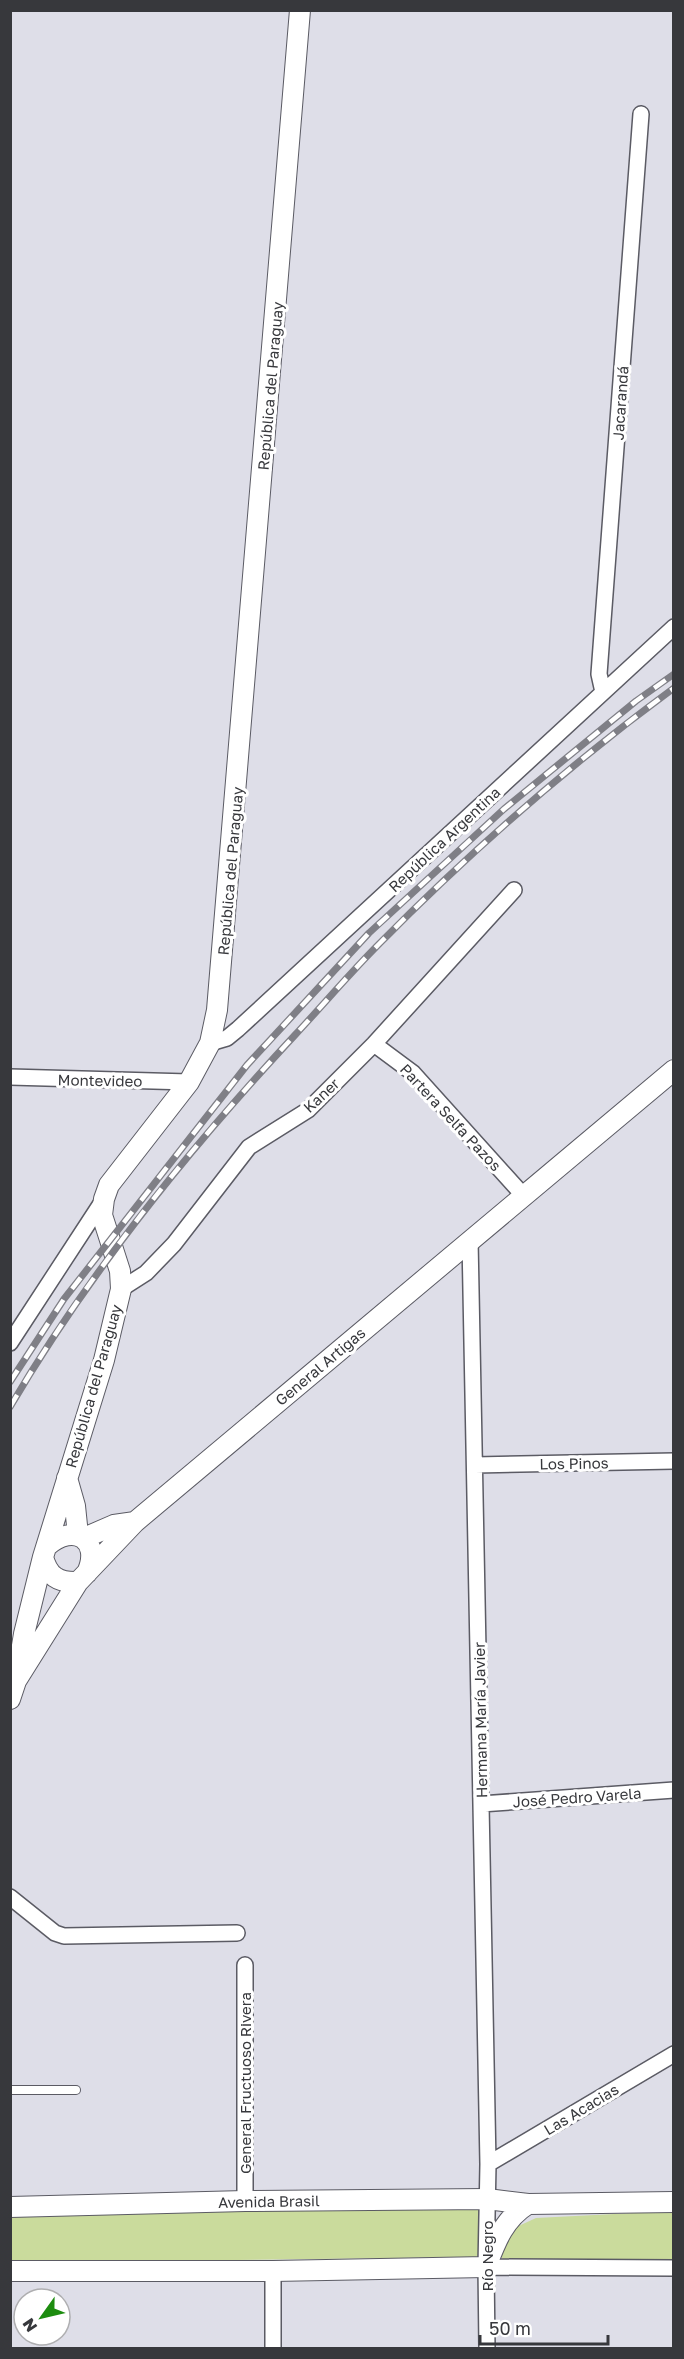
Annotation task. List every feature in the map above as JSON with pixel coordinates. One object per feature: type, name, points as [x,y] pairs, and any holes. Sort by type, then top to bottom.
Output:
[{"type":"street","name":"República del Paraguay","points":[[13,1690],[17,1632],[45,1551],[104,1360],[121,1289],[120,1271],[102,1215],[104,1199],[109,1185],[189,1082],[210,1043],[218,1010],[300,10]]},
{"type":"street","name":"Jacarandá","points":[[603,692],[599,674],[641,114]]},
{"type":"street","name":"República Argentina","points":[[210,1043],[227,1038],[238,1029],[674,627]]},
{"type":"street","name":"Kaner","points":[[121,1289],[146,1273],[174,1244],[249,1147],[308,1110],[374,1044],[514,890]]},
{"type":"street","name":"Partera Selfa Pazos","points":[[374,1044],[414,1073],[523,1195]]},
{"type":"street","name":"General Artigas","points":[[13,1690],[82,1577],[135,1522],[674,1070]]},
{"type":"street","name":"Montevideo","points":[[10,1077],[189,1082]]},
{"type":"street","points":[[10,1343],[104,1199]]},
{"type":"street","name":"Hermana María Javier","points":[[470,1240],[487,2199]]},
{"type":"street","points":[[10,1315],[27,1315]]},
{"type":"street","name":"Los Pinos","points":[[475,1465],[674,1461]]},
{"type":"street","points":[[67,1475],[81,1537],[90,1549],[92,1563],[82,1577],[66,1582],[54,1578],[46,1569],[45,1551],[56,1537],[65,1533],[81,1537],[114,1525],[135,1522]]},
{"type":"street","points":[[75,1506],[86,1514],[114,1525]]},
{"type":"street","name":"José Pedro Varela","points":[[481,1804],[674,1790]]},
{"type":"street","points":[[10,1897],[55,1933],[64,1936],[237,1933]]},
{"type":"street","name":"General Fructuoso Rivera","points":[[245,2201],[246,1965]]},
{"type":"street","name":"Las Acacias","points":[[488,2164],[674,2054]]},
{"type":"street","name":"Avenida Brasil","points":[[10,2207],[245,2201],[487,2199],[528,2204],[674,2202]]},
{"type":"street","name":"Río Negro","points":[[487,2199],[487,2349]]},
{"type":"street","points":[[486,2267],[505,2225],[515,2212],[528,2204]]},
{"type":"street","points":[[10,2271],[273,2271],[486,2267],[674,2268]]},
{"type":"street","points":[[273,2271],[273,2349]]},
{"type":"lane","points":[[10,2090],[76,2090]]},
{"type":"green space","points":[[474,2206],[480,2211],[481,2253],[476,2257],[11,2263],[10,2217]]},
{"type":"green space","points":[[673,2211],[673,2260],[505,2262],[500,2255],[512,2229],[536,2218]]},
{"type":"railway","points":[[10,1382],[64,1299],[247,1065],[369,933],[504,809],[636,701],[674,674]]},
{"type":"railway","points":[[10,1407],[73,1308],[142,1213],[217,1122],[358,966],[413,910],[521,810],[674,688]]}]
